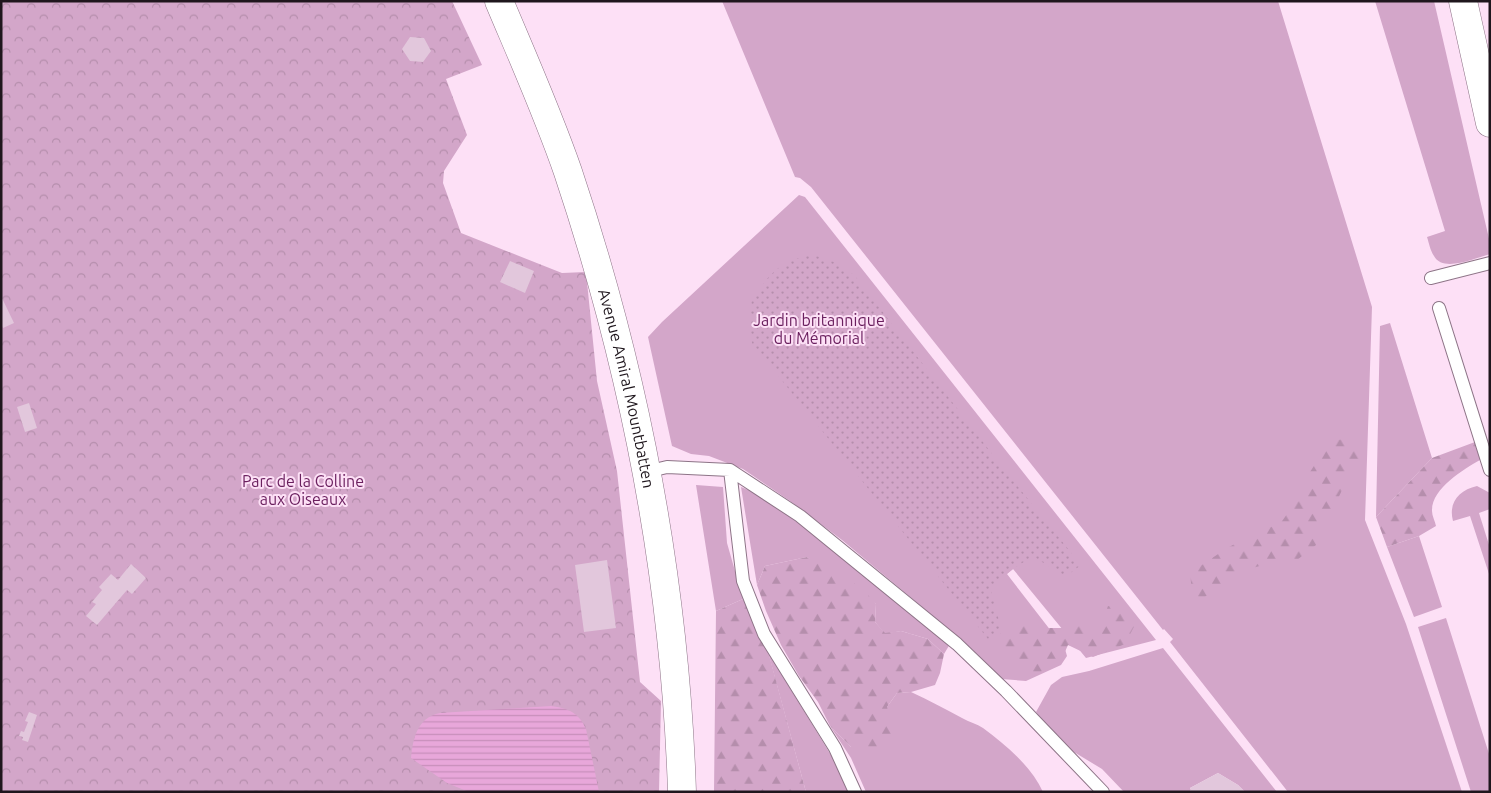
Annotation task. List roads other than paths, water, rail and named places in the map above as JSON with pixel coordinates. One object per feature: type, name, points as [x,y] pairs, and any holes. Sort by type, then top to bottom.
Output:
[{"type":"street","name":"Avenue Amiral Mountbatten","points":[[498,1],[537,90],[557,144],[590,244],[616,332],[646,472],[670,624],[680,741],[682,792]]},
{"type":"street","points":[[1463,1],[1490,123]]},
{"type":"lane","points":[[1431,278],[1490,263]]},
{"type":"lane","points":[[1439,308],[1490,470]]},
{"type":"lane","points":[[646,472],[667,467],[730,470],[800,516],[957,644],[1006,691],[1103,792]]},
{"type":"lane","points":[[730,470],[743,582],[764,634],[835,748],[855,792]]},
{"type":"lane","points":[[1077,764],[1090,792]]},
{"type":"park label","name":"Jardin britannique du Mémorial","points":[[819,329]]},
{"type":"park label","name":"Parc de la Colline aux Oiseaux","points":[[303,490]]}]
